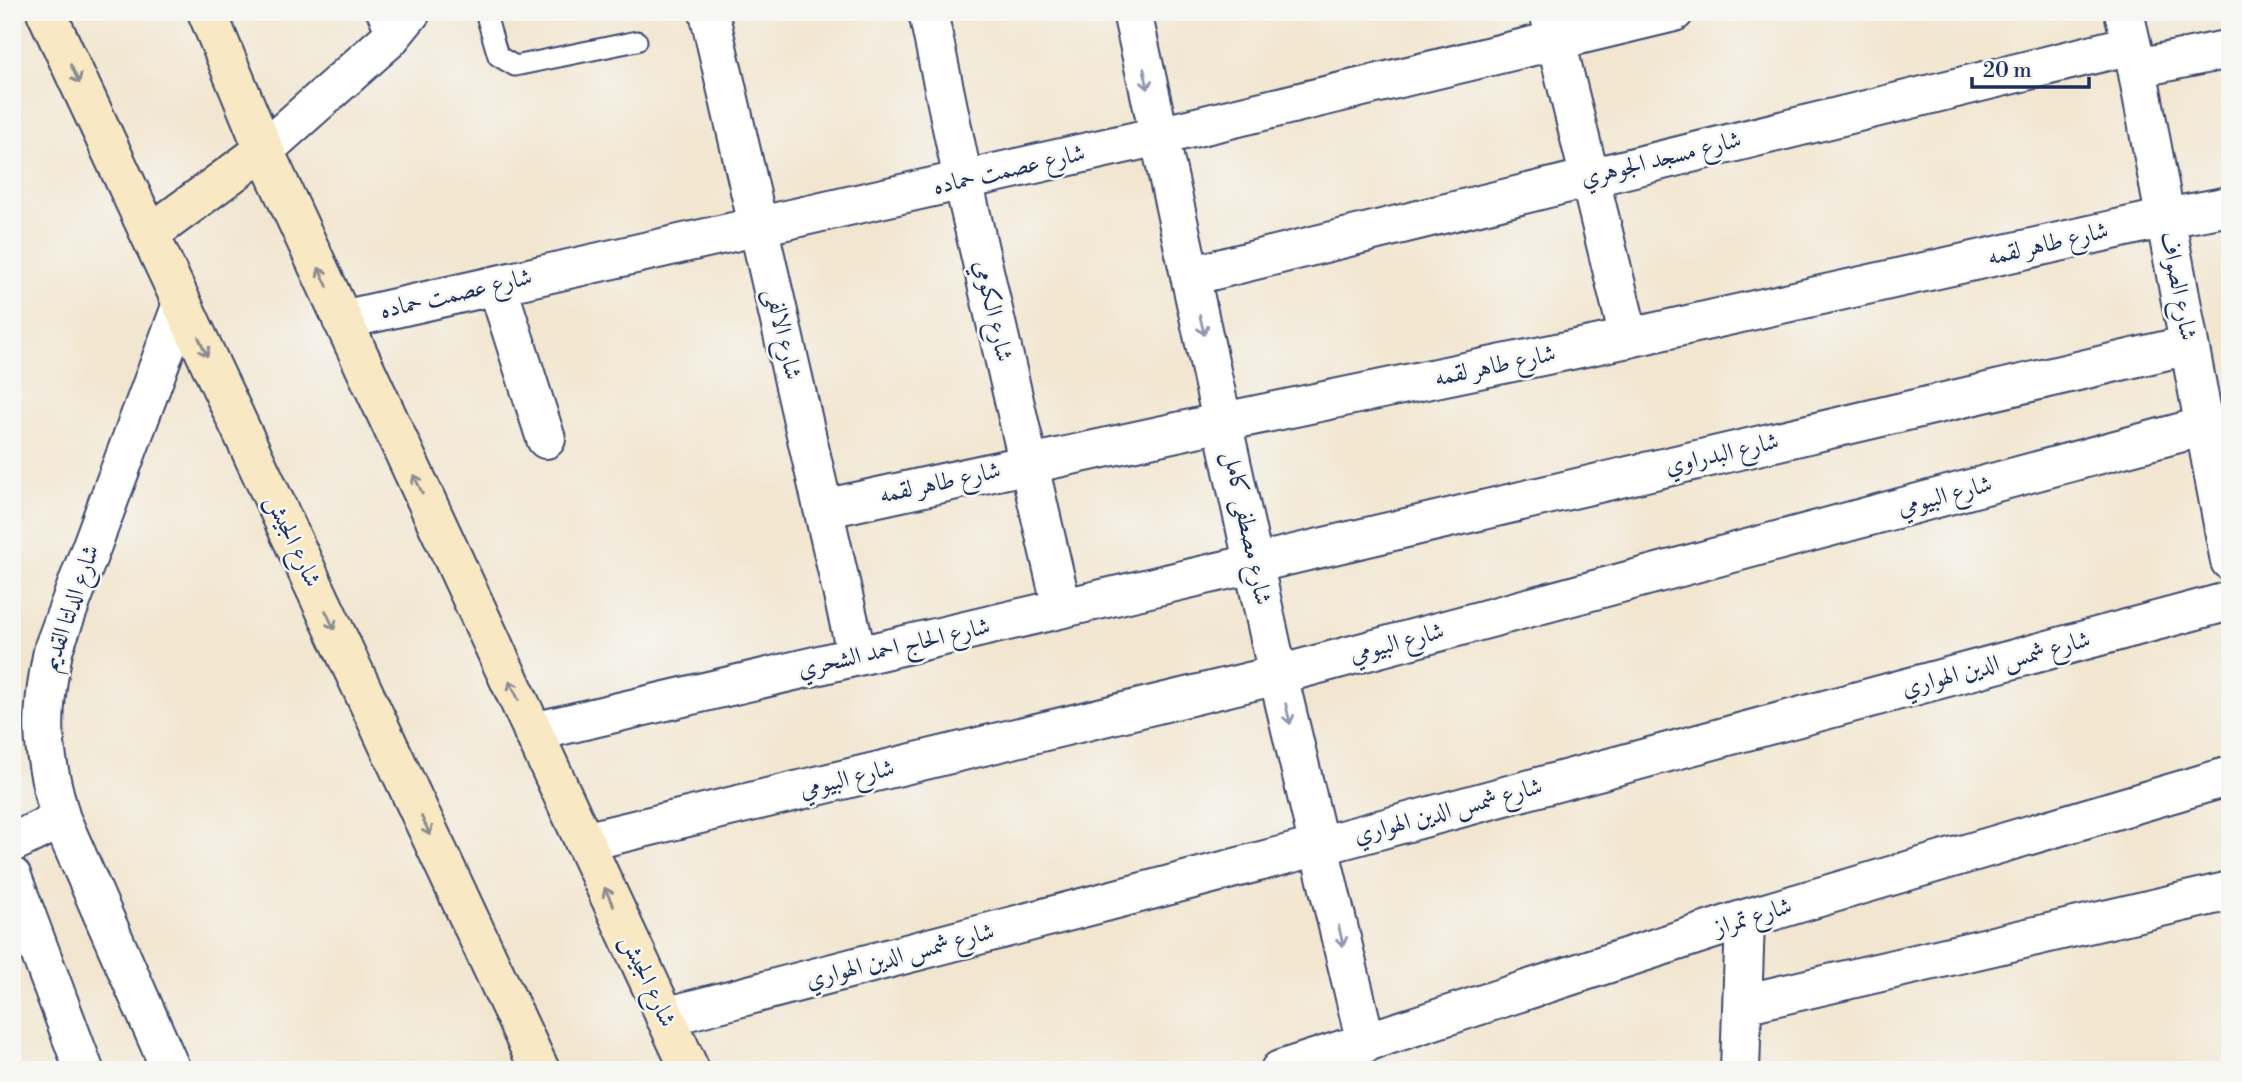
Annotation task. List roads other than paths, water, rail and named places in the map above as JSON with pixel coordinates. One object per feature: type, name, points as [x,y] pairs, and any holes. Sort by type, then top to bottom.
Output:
[{"type":"main road","name":"شارع الجيش","points":[[47,12],[540,1070]]},
{"type":"main road","name":"شارع الجيش","points":[[207,12],[264,150],[690,1070]]},
{"type":"main road","points":[[149,233],[264,150]]},
{"type":"street","name":"شارع الالفى","points":[[709,12],[857,656]]},
{"type":"street","name":"شارع الكومي","points":[[928,12],[963,180],[1062,608]]},
{"type":"street","name":"شارع مصطفى كامل","points":[[1132,12],[1279,675],[1366,1043]]},
{"type":"street","name":"شارع عصمت حماده","points":[[342,320],[1159,136],[1553,27],[1674,12]]},
{"type":"street","points":[[264,150],[403,19]]},
{"type":"street","points":[[1553,27],[1629,338]]},
{"type":"street","name":"شارع مسجد الجوهري","points":[[1190,276],[2131,42],[2230,49]]},
{"type":"street","name":"شارع الصواف","points":[[2131,42],[2205,426],[2223,494],[2230,561]]},
{"type":"street","name":"شارع طاهر لقمه","points":[[822,509],[1629,338],[2165,218],[2230,206]]},
{"type":"street","points":[[497,285],[546,439]]},
{"type":"street","name":"شارع الدلتا القديم","points":[[171,1070],[61,819],[49,777],[43,734],[45,690],[54,647],[183,304]]},
{"type":"street","name":"شارع البدراوي","points":[[1254,562],[2189,345]]},
{"type":"street","name":"شارع البيومي","points":[[584,842],[1279,675],[2205,426]]},
{"type":"street","name":"شارع الحاج احمد الشحري","points":[[533,732],[1254,562]]},
{"type":"street","name":"شارع شمس الدين الهواري","points":[[665,1017],[1319,846],[2230,601]]},
{"type":"street","name":"شارع تمراز","points":[[1280,1070],[1745,919],[2230,776]]},
{"type":"street","points":[[12,843],[61,819]]},
{"type":"street","points":[[12,877],[84,1070]]},
{"type":"street","points":[[1743,1004],[2230,891]]},
{"type":"street","points":[[1740,1070],[1745,919]]},
{"type":"lane","points":[[485,12],[498,56],[515,66],[637,41]]}]
